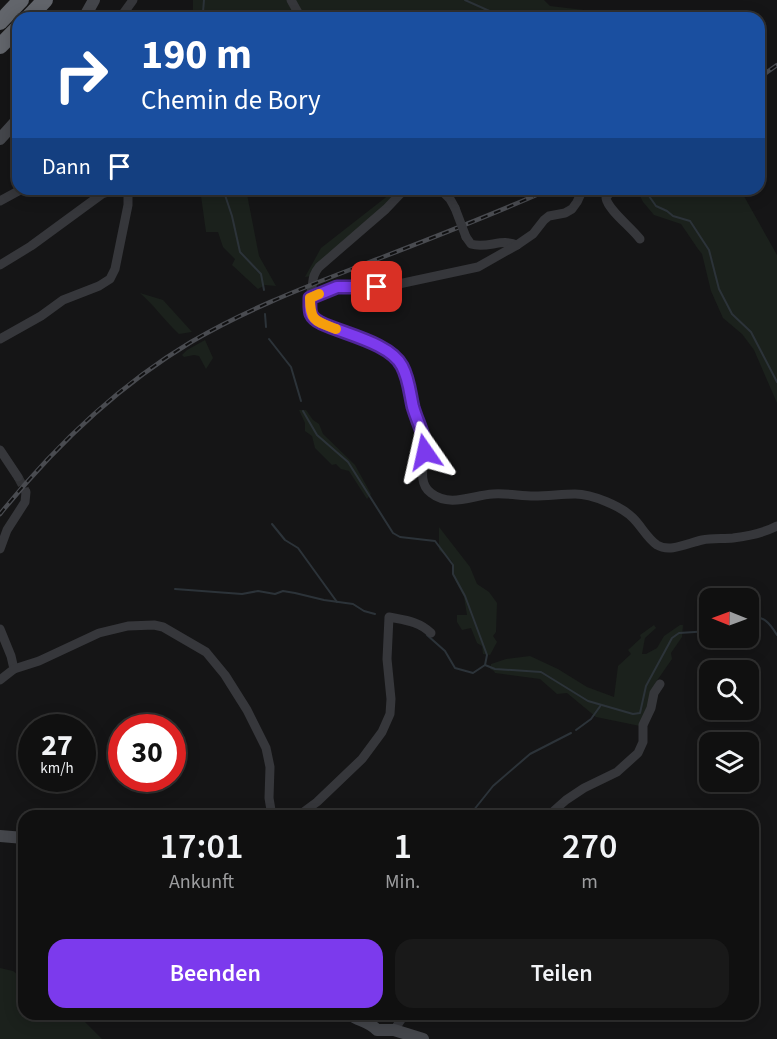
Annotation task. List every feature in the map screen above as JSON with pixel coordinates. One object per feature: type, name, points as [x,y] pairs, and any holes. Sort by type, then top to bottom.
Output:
[{"type":"highway","points":[[0,22],[21,0]]},
{"type":"highway","points":[[34,12],[45,0]]},
{"type":"highway","points":[[0,46],[12,34]]},
{"type":"street","points":[[0,139],[12,126]]},
{"type":"street","points":[[0,265],[31,246],[101,195]]},
{"type":"street","points":[[0,339],[41,316],[63,300],[99,286],[110,279],[115,269],[128,195]]},
{"type":"street","points":[[399,195],[319,267],[312,276],[310,314],[330,327],[389,351],[399,361],[406,376],[415,413],[423,433],[425,452],[422,475],[431,493],[458,500],[492,494],[542,496],[577,494],[595,497],[632,516],[649,538],[663,547],[742,536],[777,526]]},
{"type":"street","points":[[447,195],[471,244],[479,246],[510,242],[517,245]]},
{"type":"street","points":[[310,300],[337,287],[394,285],[478,267],[533,234],[549,216],[564,213],[572,208],[580,195]]},
{"type":"street","points":[[608,195],[607,205],[633,229],[640,239]]},
{"type":"street","points":[[0,450],[18,477]]},
{"type":"street","points":[[0,549],[7,530],[25,502],[26,492]]},
{"type":"street","points":[[306,810],[362,759],[382,732],[390,714],[391,699],[387,659],[389,617],[416,622],[426,627],[431,633]]},
{"type":"street","points":[[0,680],[14,669],[39,661],[99,633],[128,626],[163,627],[206,652],[225,675],[247,710],[266,748],[270,767],[271,810]]},
{"type":"street","points":[[0,628],[14,669]]},
{"type":"street","points":[[555,810],[584,788],[616,772],[638,753],[643,742],[643,725],[651,708],[654,693],[660,684]]},
{"type":"street","points":[[0,836],[18,838]]},
{"type":"street","points":[[356,1020],[372,1024],[378,1034],[394,1030],[423,1039]]},
{"type":"street","points":[[394,1030],[401,1020]]},
{"type":"shaded area","points":[[193,0],[544,0],[550,6],[601,12],[192,12]]},
{"type":"shaded area","points":[[201,195],[247,195],[259,256],[276,286],[265,285],[258,289],[232,265],[235,259],[223,247],[218,232],[206,232]]},
{"type":"shaded area","points":[[388,195],[400,195],[312,276],[305,277],[321,248]]},
{"type":"shaded area","points":[[743,195],[777,255],[777,403],[754,350],[742,334],[723,318],[711,291],[702,254],[681,224],[654,215],[640,196]]},
{"type":"shaded area","points":[[140,293],[163,300],[192,332],[179,334]]},
{"type":"shaded area","points":[[205,340],[213,358],[206,369],[199,356],[184,357],[182,355]]},
{"type":"shaded area","points":[[299,410],[306,410],[319,424],[323,434],[355,465],[371,494],[367,499],[349,471],[341,469],[336,464],[332,465],[315,448],[312,436],[305,431],[305,423]]},
{"type":"shaded area","points":[[439,527],[470,567],[477,584],[489,592],[497,603],[496,632],[493,636],[497,642],[490,655],[483,654],[482,646],[477,643],[471,628],[462,630],[457,622],[457,615],[467,615],[464,597],[455,580],[452,561],[439,550]]},
{"type":"shaded area","points":[[654,625],[656,628],[645,638],[642,654],[657,648],[664,636],[680,625],[683,625],[682,637],[671,653],[672,659],[656,682],[640,726],[596,717],[567,693],[557,694],[540,679],[495,673],[490,669],[491,664],[506,659],[530,656],[558,669],[587,687],[614,697],[618,666],[631,654],[628,650],[641,638],[640,635]]},
{"type":"shaded area","points":[[0,968],[13,971],[18,975],[18,1020],[82,1020],[102,1039],[0,1039]]},
{"type":"waterway","points":[[203,12],[204,0]]},
{"type":"waterway","points":[[465,0],[492,12]]},
{"type":"waterway","points":[[225,195],[240,252],[261,274],[264,290]]},
{"type":"waterway","points":[[649,195],[656,206],[673,216],[690,221],[709,250],[719,289],[732,314],[751,332],[777,382]]},
{"type":"waterway","points":[[265,314],[266,327]]},
{"type":"waterway","points":[[269,339],[291,367],[301,401]]},
{"type":"waterway","points":[[303,411],[317,435],[348,462],[393,533],[400,537],[435,541],[453,565],[453,574],[465,596],[487,655],[485,665]]},
{"type":"waterway","points":[[272,524],[285,540],[298,548],[337,602]]},
{"type":"waterway","points":[[175,589],[242,594],[258,591],[275,594],[283,591],[353,604],[364,611],[375,614]]},
{"type":"waterway","points":[[759,618],[766,621],[777,635]]},
{"type":"waterway","points":[[485,665],[495,669],[541,672],[588,701],[633,714],[640,713],[646,686],[672,638],[679,633],[699,632]]},
{"type":"waterway","points":[[427,635],[445,651],[455,668],[473,673],[485,665]]},
{"type":"waterway","points":[[576,730],[591,719],[601,705]]},
{"type":"waterway","points":[[474,810],[493,786],[530,754],[571,733]]},
{"type":"tunnel","points":[[18,477],[26,492]]},
{"type":"railway","points":[[765,74],[777,65]]},
{"type":"railway","points":[[0,514],[42,465],[88,419],[137,378],[191,342],[290,293],[536,195]]},
{"type":"slow traffic","points":[[319,294],[310,298],[310,314],[321,323],[336,329]]},
{"type":"route","points":[[377,287],[334,288],[310,298],[309,311],[321,323],[389,351],[399,361],[406,376],[415,413],[423,433],[425,452]]}]
